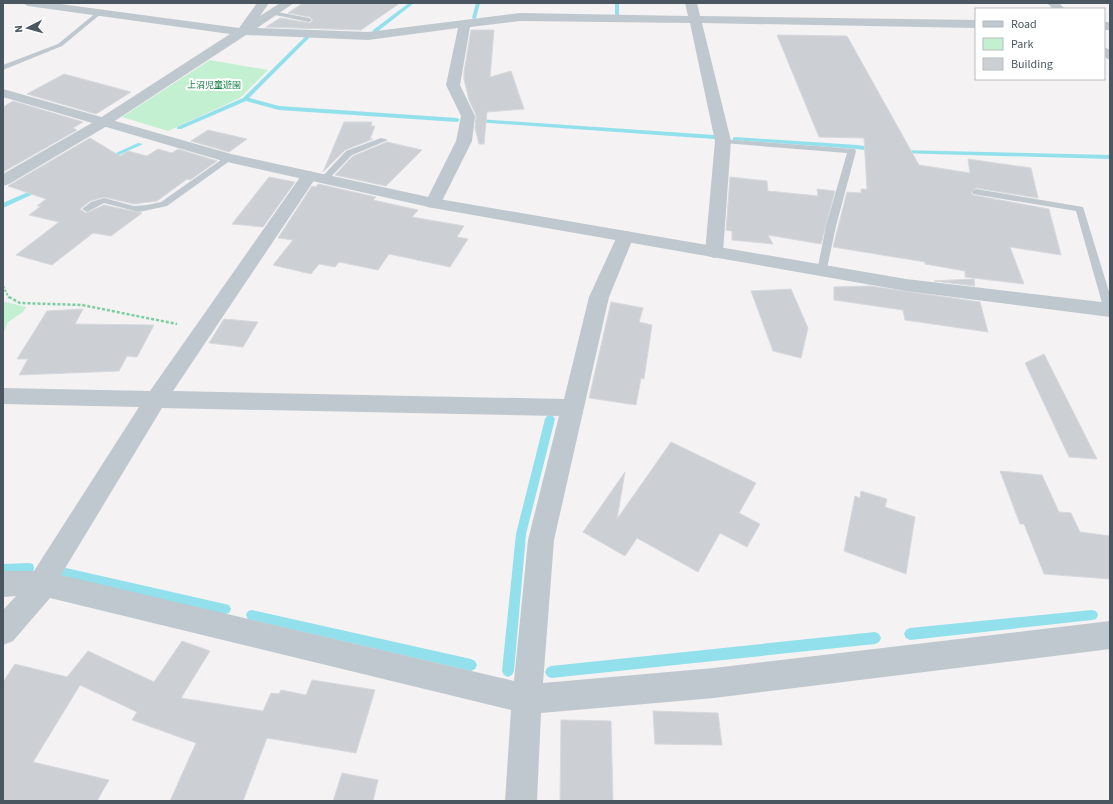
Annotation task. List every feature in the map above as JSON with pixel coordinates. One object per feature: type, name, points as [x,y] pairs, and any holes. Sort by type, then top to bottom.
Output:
[{"type":"street","points":[[28,3],[243,32],[368,36],[520,17],[975,24]]},
{"type":"street","points":[[3,181],[102,123],[243,32],[268,8],[288,3]]},
{"type":"street","points":[[545,17],[547,3]]},
{"type":"street","points":[[691,3],[723,141],[714,252]]},
{"type":"street","points":[[433,203],[464,141],[468,116],[453,85],[465,24]]},
{"type":"street","points":[[3,93],[102,123],[228,158],[433,203],[906,285],[1110,310]]},
{"type":"street","points":[[3,631],[43,583],[155,400],[203,329],[316,178]]},
{"type":"street","points":[[521,801],[527,699],[541,540],[574,408],[599,297],[625,236]]},
{"type":"street","points":[[3,396],[574,408]]},
{"type":"street","points":[[3,584],[43,583],[527,699],[714,683],[1110,635]]},
{"type":"lane","points":[[268,8],[309,20]]},
{"type":"lane","points":[[3,68],[60,45],[99,13]]},
{"type":"lane","points":[[316,178],[349,153],[384,140]]},
{"type":"lane","points":[[723,141],[852,151],[831,226],[822,271]]},
{"type":"lane","points":[[87,209],[98,201],[106,200],[129,208],[154,208],[164,204],[228,158]]},
{"type":"lane","points":[[976,192],[1080,209],[1110,310]]},
{"type":"path","points":[[3,286],[9,298],[20,303],[82,305],[203,329]]},
{"type":"green space","name":"上沼児童遊園","points":[[210,60],[268,70],[240,98],[168,131],[122,117]]},
{"type":"green space","points":[[6,302],[26,307],[23,312],[8,322],[3,334],[3,303]]},
{"type":"building","points":[[303,3],[400,3],[361,30],[266,27],[280,18],[310,23],[313,20],[310,17],[288,13]]},
{"type":"building","points":[[471,30],[494,30],[490,77],[511,71],[524,109],[487,112],[484,144],[479,144],[475,128],[476,115],[469,100],[464,79]]},
{"type":"building","points":[[777,35],[847,36],[919,165],[970,173],[968,159],[1031,168],[1038,198],[976,188],[971,193],[973,195],[1049,209],[1061,255],[1010,247],[1024,284],[965,277],[965,271],[925,264],[925,262],[833,247],[847,192],[861,193],[861,189],[867,189],[864,138],[819,137]]},
{"type":"building","points":[[64,74],[131,92],[96,114],[27,94]]},
{"type":"building","points":[[13,101],[83,122],[73,128],[77,130],[3,172],[3,107]]},
{"type":"building","points":[[344,122],[372,122],[371,126],[375,126],[370,139],[373,139],[345,150],[323,172]]},
{"type":"building","points":[[208,130],[247,139],[229,152],[191,141]]},
{"type":"building","points":[[90,138],[120,156],[128,151],[147,156],[158,149],[172,153],[178,149],[217,161],[190,180],[187,179],[157,201],[134,204],[104,197],[90,201],[80,209],[86,213],[104,205],[142,213],[111,236],[93,233],[52,265],[16,255],[59,222],[29,215],[41,206],[37,206],[46,199],[8,186]]},
{"type":"building","points":[[387,142],[422,150],[386,186],[335,175],[353,156]]},
{"type":"building","points":[[269,177],[295,182],[263,227],[232,224]]},
{"type":"building","points":[[730,177],[767,181],[768,191],[818,196],[817,189],[835,191],[821,244],[768,235],[773,244],[732,240],[732,231],[726,230]]},
{"type":"building","points":[[318,184],[376,197],[373,200],[418,210],[412,217],[464,226],[457,237],[468,239],[450,267],[389,254],[378,270],[339,262],[335,267],[319,264],[311,274],[273,265],[293,240],[278,238],[312,186],[316,187]]},
{"type":"building","points":[[974,279],[975,286],[934,281]]},
{"type":"building","points":[[870,286],[980,302],[988,332],[905,320],[903,310],[834,300],[834,287]]},
{"type":"building","points":[[791,289],[808,328],[801,358],[773,351],[751,291]]},
{"type":"building","points":[[611,302],[643,308],[639,322],[652,325],[644,379],[641,378],[636,405],[589,398]]},
{"type":"building","points":[[83,309],[75,324],[154,325],[137,357],[127,356],[119,371],[19,375],[28,359],[17,359],[47,311]]},
{"type":"building","points":[[224,319],[258,322],[243,347],[209,343]]},
{"type":"building","points":[[1044,354],[1097,459],[1069,457],[1025,363]]},
{"type":"building","points":[[671,442],[756,483],[739,513],[760,524],[747,547],[720,533],[698,572],[637,538],[625,556],[583,532],[625,472],[617,519]]},
{"type":"building","points":[[1000,471],[1042,475],[1059,512],[1071,513],[1080,532],[1110,536],[1110,579],[1044,574],[1024,524],[1020,524]]},
{"type":"building","points":[[861,491],[887,499],[885,507],[915,517],[906,574],[844,551],[855,496],[860,498]]},
{"type":"building","points":[[182,641],[210,651],[181,698],[263,711],[271,693],[279,694],[281,690],[306,695],[312,680],[375,690],[356,753],[267,738],[243,801],[170,801],[196,743],[132,720],[137,712],[80,685],[33,762],[109,780],[97,801],[3,801],[3,682],[15,664],[67,677],[88,651],[154,682]]},
{"type":"building","points":[[653,711],[718,713],[722,745],[655,744]]},
{"type":"building","points":[[561,720],[611,721],[613,801],[560,801]]},
{"type":"building","points":[[342,773],[378,780],[373,801],[333,801]]},
{"type":"waterway","points":[[375,31],[412,3]]},
{"type":"waterway","points":[[474,18],[478,3]]},
{"type":"waterway","points":[[617,3],[617,15]]},
{"type":"waterway","points":[[245,99],[307,37]]},
{"type":"waterway","points":[[179,128],[245,99]]},
{"type":"waterway","points":[[245,99],[279,108],[457,120]]},
{"type":"waterway","points":[[477,121],[714,137]]},
{"type":"waterway","points":[[735,139],[857,147],[877,150]]},
{"type":"waterway","points":[[106,159],[140,144]]},
{"type":"waterway","points":[[899,152],[1110,157]]},
{"type":"waterway","points":[[3,206],[42,188]]},
{"type":"waterway","points":[[508,671],[521,534],[550,419]]},
{"type":"waterway","points":[[3,569],[29,568]]},
{"type":"waterway","points":[[66,573],[225,609]]},
{"type":"waterway","points":[[252,615],[471,665]]},
{"type":"waterway","points":[[910,634],[1092,615]]},
{"type":"waterway","points":[[551,672],[875,638]]}]
